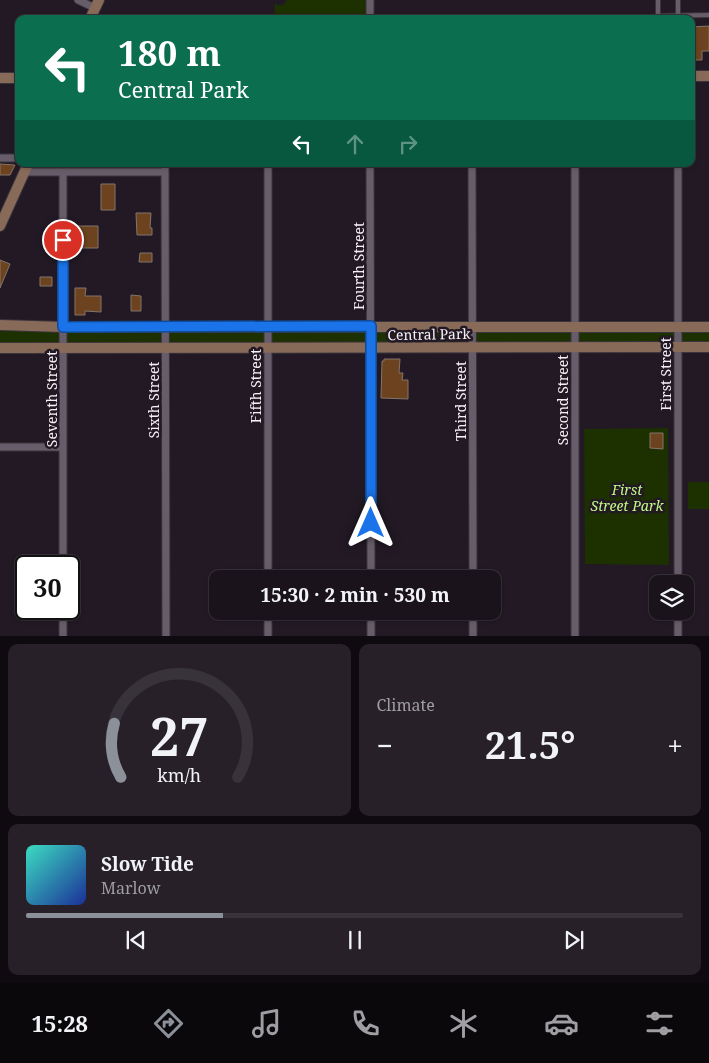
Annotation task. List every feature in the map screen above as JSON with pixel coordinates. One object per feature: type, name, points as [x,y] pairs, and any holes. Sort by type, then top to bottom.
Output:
[{"type":"main road","points":[[695,76],[709,76]]},
{"type":"main road","points":[[0,78],[15,78]]},
{"type":"main road","points":[[0,226],[26,168]]},
{"type":"main road","name":"Central Park","points":[[0,325],[63,327],[709,327]]},
{"type":"main road","name":"Central Park","points":[[0,348],[709,347]]},
{"type":"street","points":[[78,0],[97,4]]},
{"type":"street","points":[[370,0],[370,15]]},
{"type":"street","points":[[0,158],[15,158]]},
{"type":"street","name":"Sixth Street","points":[[165,167],[166,636]]},
{"type":"street","name":"Fifth Street","points":[[268,167],[268,570]]},
{"type":"street","name":"Fourth Street","points":[[370,167],[371,570]]},
{"type":"street","name":"Third Street","points":[[472,167],[473,570]]},
{"type":"street","name":"Second Street","points":[[575,167],[575,636]]},
{"type":"street","name":"First Street","points":[[678,167],[678,575]]},
{"type":"street","points":[[26,168],[63,172],[165,172]]},
{"type":"street","name":"Seventh Street","points":[[63,172],[63,555]]},
{"type":"street","points":[[0,447],[63,447]]},
{"type":"street","points":[[63,620],[63,636]]},
{"type":"street","points":[[268,620],[268,636]]},
{"type":"street","points":[[371,620],[371,636]]},
{"type":"street","points":[[473,620],[473,636]]},
{"type":"street","points":[[678,620],[678,636]]},
{"type":"lane","points":[[658,0],[658,15]]},
{"type":"lane","points":[[678,0],[678,15]]},
{"type":"lane","points":[[695,16],[709,16]]},
{"type":"green space","points":[[287,0],[366,0],[366,15],[274,15],[275,3],[283,5]]},
{"type":"green space","points":[[0,330],[709,330],[709,344],[0,344]]},
{"type":"green space","name":"First Street Park","points":[[668,428],[669,565],[585,564],[584,429]]},
{"type":"green space","points":[[688,482],[709,482],[709,509],[688,509]]},
{"type":"building","points":[[709,26],[709,51],[702,51],[702,60],[695,60],[695,27]]},
{"type":"building","points":[[0,164],[15,165],[10,175],[0,175]]},
{"type":"building","points":[[101,184],[115,184],[115,210],[101,210]]},
{"type":"building","points":[[136,213],[151,213],[150,228],[152,228],[152,235],[137,235]]},
{"type":"building","points":[[78,226],[98,226],[98,248],[76,248]]},
{"type":"building","points":[[140,253],[152,253],[152,262],[139,262]]},
{"type":"building","points":[[0,260],[10,264],[0,288]]},
{"type":"building","points":[[40,277],[52,277],[52,286],[40,286]]},
{"type":"building","points":[[75,288],[86,288],[85,296],[101,296],[101,312],[85,311],[85,315],[75,315]]},
{"type":"building","points":[[131,295],[141,296],[141,311],[131,311]]},
{"type":"building","points":[[384,359],[400,359],[399,373],[403,373],[402,380],[408,380],[408,399],[381,398],[382,361]]},
{"type":"building","points":[[650,433],[663,433],[663,449],[650,448]]},
{"type":"route","points":[[63,240],[63,327],[371,326],[371,523]]}]
